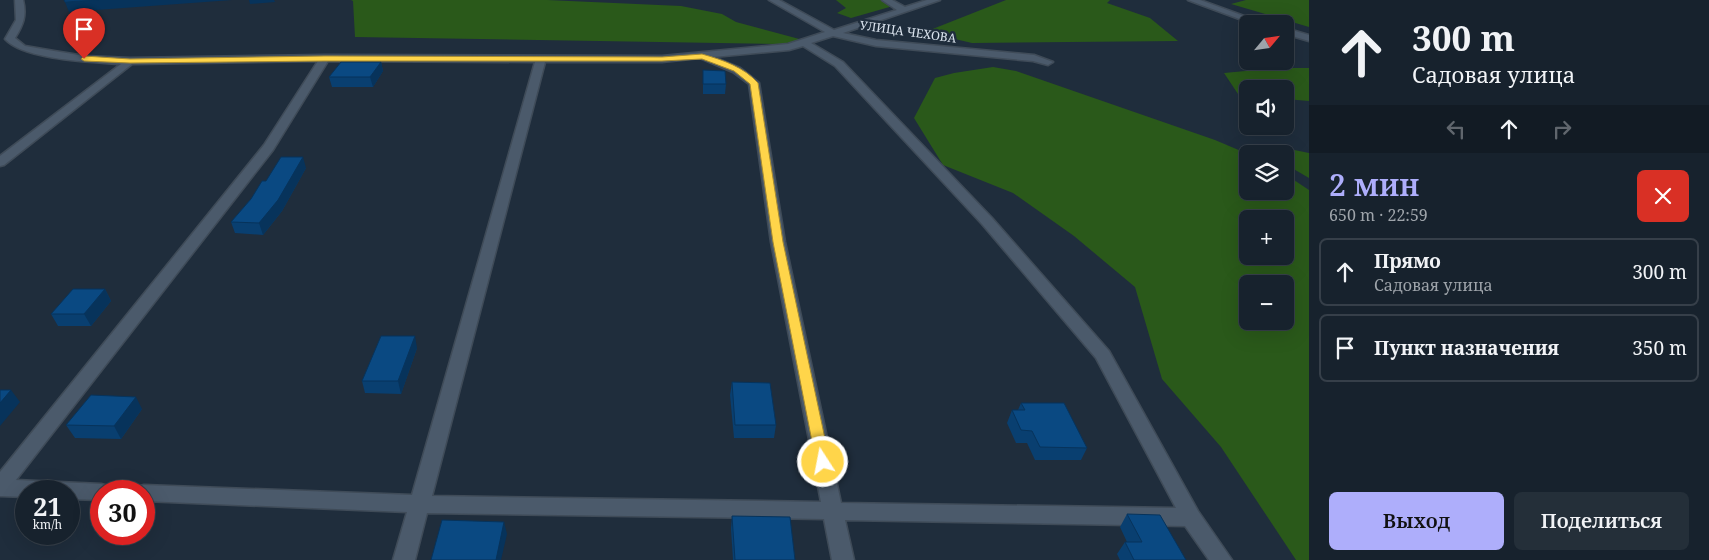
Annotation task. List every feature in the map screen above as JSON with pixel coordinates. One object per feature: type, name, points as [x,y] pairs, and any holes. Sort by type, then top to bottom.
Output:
[{"type":"street","points":[[19,0],[23,13],[13,27],[10,39],[22,48],[84,59],[130,61],[325,58],[662,59],[702,56],[733,51],[771,50],[805,43],[936,0]]},
{"type":"street","name":"УЛИЦА ЧЕХОВА","points":[[773,0],[833,33],[876,43],[1034,58],[1048,62]]},
{"type":"street","points":[[886,0],[903,10]]},
{"type":"street","points":[[1192,0],[1239,16]]},
{"type":"street","points":[[1294,34],[1309,38]]},
{"type":"street","points":[[805,43],[839,64],[987,221],[1103,356],[1191,517],[1221,560]]},
{"type":"street","points":[[702,56],[737,69],[747,75],[754,83],[778,242],[843,560]]},
{"type":"street","points":[[0,487],[269,147],[325,58]]},
{"type":"street","points":[[404,560],[421,504],[504,190],[541,59]]},
{"type":"street","points":[[0,162],[130,61]]},
{"type":"street","points":[[0,487],[90,491]]},
{"type":"street","points":[[155,493],[421,504],[1191,517]]},
{"type":"green space","points":[[351,0],[547,0],[681,6],[722,14],[736,22],[803,40],[781,44],[355,37],[353,1]]},
{"type":"green space","points":[[836,0],[882,0],[893,6],[851,18],[837,13],[846,8]]},
{"type":"green space","points":[[1006,0],[1110,0],[1107,3],[1150,18],[1178,41],[972,43],[925,32]]},
{"type":"green space","points":[[1246,0],[1309,0],[1309,27],[1294,23],[1294,15],[1268,15],[1231,4]]},
{"type":"green space","points":[[993,67],[1016,71],[1215,140],[1239,150],[1239,200],[1294,200],[1294,180],[1309,190],[1309,560],[1296,560],[1221,447],[1162,379],[1135,287],[1074,236],[1013,193],[943,165],[914,118],[935,78]]},
{"type":"green space","points":[[1309,68],[1309,101],[1294,100],[1294,80],[1239,80],[1239,96],[1224,73]]},
{"type":"green space","points":[[1294,150],[1309,153],[1309,178],[1294,169]]},
{"type":"building","points":[[64,0],[99,0],[65,2]]},
{"type":"building","points":[[341,62],[381,62],[370,77],[329,77]]},
{"type":"building","points":[[703,70],[725,71],[726,84],[703,84]]},
{"type":"building","points":[[281,157],[303,157],[278,200],[259,223],[231,222],[251,199],[262,181],[266,181]]},
{"type":"building","points":[[73,289],[105,289],[84,314],[51,314]]},
{"type":"building","points":[[381,336],[415,336],[398,381],[362,381]]},
{"type":"building","points":[[732,382],[770,383],[776,425],[735,425]]},
{"type":"building","points":[[0,390],[11,390],[0,403]]},
{"type":"building","points":[[91,395],[136,397],[114,426],[66,425]]},
{"type":"building","points":[[1021,403],[1064,403],[1087,448],[1040,447],[1032,431],[1021,430],[1012,410],[1025,410]]},
{"type":"building","points":[[1127,514],[1160,515],[1186,560],[1134,560],[1125,542],[1142,542]]},
{"type":"building","points":[[732,516],[790,517],[795,560],[735,560]]},
{"type":"building","points":[[442,520],[504,522],[496,560],[431,560]]},
{"type":"route","points":[[84,59],[130,61],[325,58],[662,59],[702,56],[737,69],[747,75],[754,83],[778,242],[823,462]]}]
